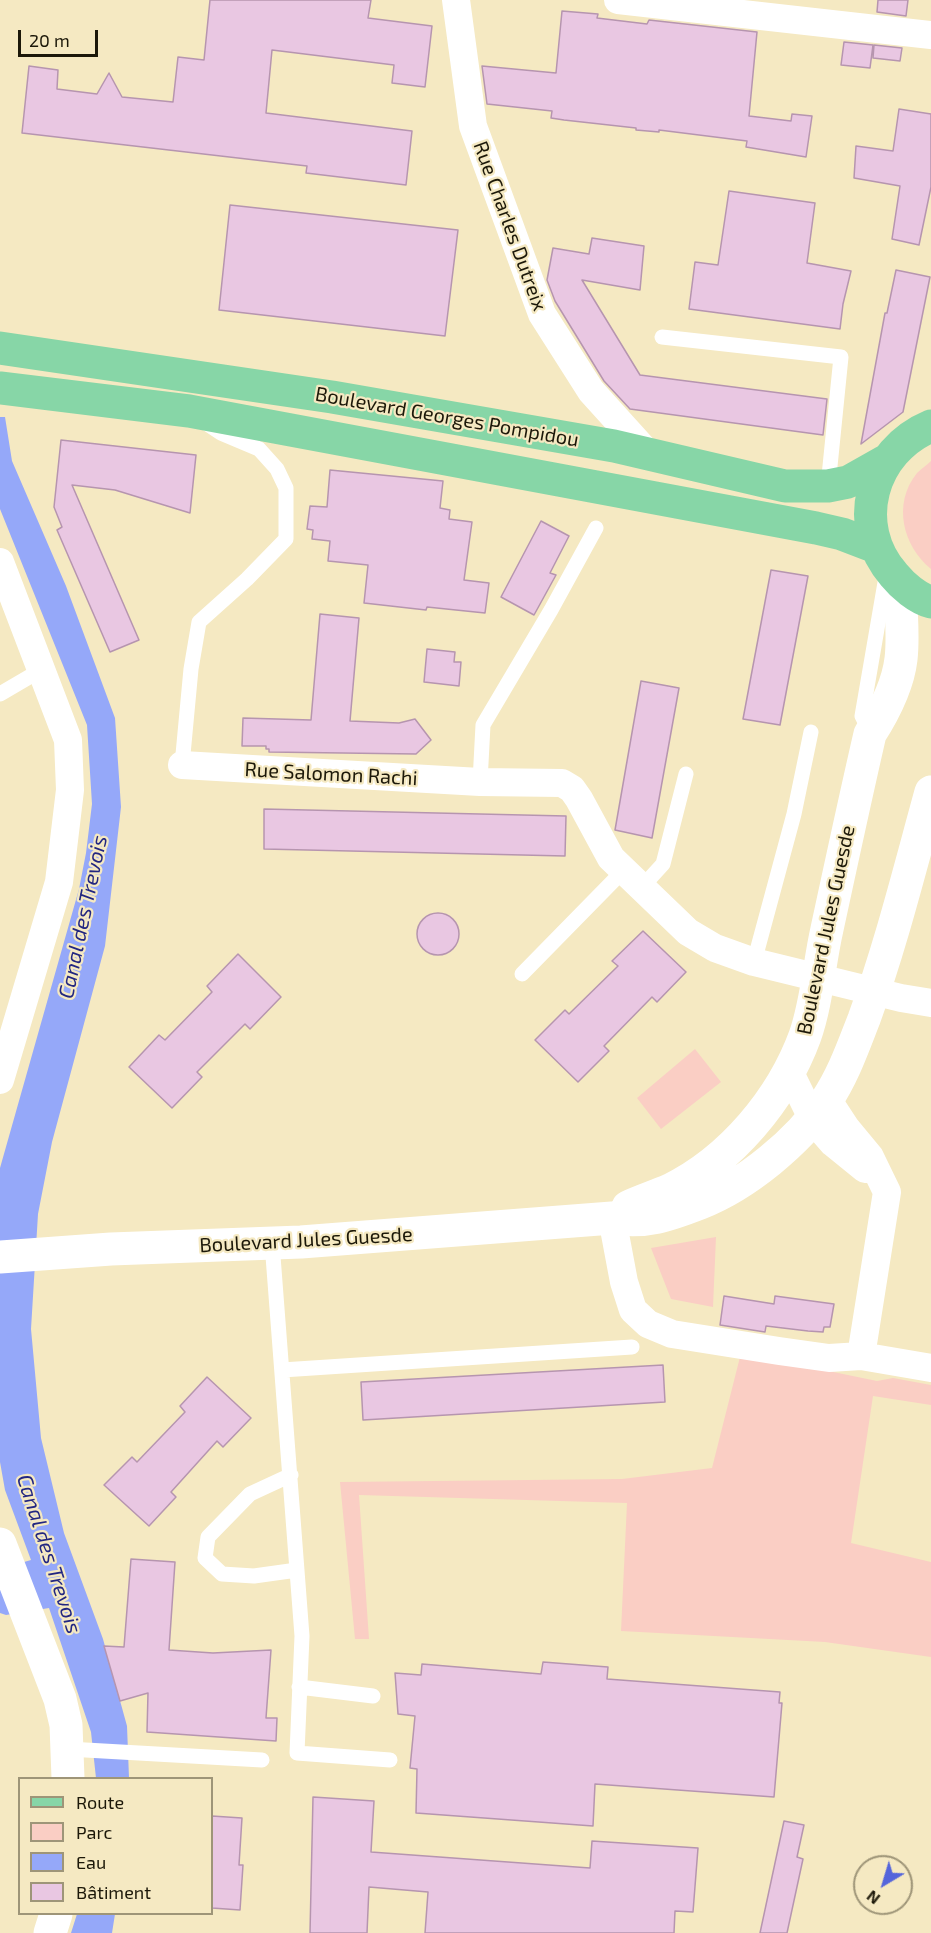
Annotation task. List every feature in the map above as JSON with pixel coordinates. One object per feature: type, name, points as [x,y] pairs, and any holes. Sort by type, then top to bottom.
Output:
[{"type":"main road","name":"Boulevard Georges Pompidou","points":[[0,348],[332,397],[614,446],[785,486],[828,486],[848,482],[887,460]]},
{"type":"main road","name":"Boulevard Georges Pompidou","points":[[0,388],[189,411],[816,528],[842,534],[888,566],[924,600],[931,602]]},
{"type":"main road","name":"Boulevard Georges Pompidou","points":[[888,566],[871,525],[871,502],[876,480],[887,460],[900,444],[916,432],[931,426]]},
{"type":"main road","name":"Boulevard Jules Guesde","points":[[612,1218],[627,1207],[670,1190],[711,1162],[751,1126],[767,1107],[789,1073],[806,1034],[870,734],[881,716],[901,661],[888,566]]},
{"type":"main road","name":"Boulevard Jules Guesde","points":[[0,1257],[394,1236],[612,1218],[643,1221],[677,1212],[713,1198],[744,1180],[759,1168],[820,1110],[845,1068],[884,963],[931,792]]},
{"type":"main road","points":[[4,1553],[60,1699],[77,1759]]},
{"type":"main road","points":[[50,1933],[56,1915]]},
{"type":"street","name":"Rue Charles Dutreix","points":[[456,0],[473,126],[542,314],[591,391],[648,454]]},
{"type":"street","points":[[618,0],[931,35]]},
{"type":"street","points":[[0,562],[68,740],[70,790],[59,882],[0,1080]]},
{"type":"street","name":"Rue Salomon Rachi","points":[[182,765],[480,782],[562,783],[572,789],[579,799],[611,858],[688,932],[715,948],[754,962],[874,992],[931,1003]]},
{"type":"street","points":[[789,1073],[820,1110],[833,1143],[862,1166],[887,1192],[861,1356]]},
{"type":"street","points":[[612,1218],[624,1282],[633,1310],[648,1324],[672,1334],[779,1352],[829,1358],[861,1356],[931,1368]]},
{"type":"lane","points":[[662,338],[841,357],[828,486]]},
{"type":"lane","points":[[182,765],[191,669],[199,622],[247,579],[286,539],[286,488],[277,469],[259,449],[221,433],[189,411]]},
{"type":"lane","points":[[480,782],[483,725],[596,528]]},
{"type":"lane","points":[[0,694],[41,670]]},
{"type":"lane","points":[[754,962],[794,814],[811,732]]},
{"type":"lane","points":[[522,974],[633,879],[663,864],[686,774]]},
{"type":"lane","points":[[272,1243],[302,1635],[297,1753],[390,1760]]},
{"type":"lane","points":[[282,1370],[632,1347]]},
{"type":"lane","points":[[291,1475],[250,1494],[208,1537],[205,1558],[222,1574],[254,1576],[297,1570]]},
{"type":"lane","points":[[299,1688],[373,1696]]},
{"type":"lane","points":[[77,1759],[130,1752],[262,1760]]},
{"type":"green space","points":[[931,461],[931,569],[913,549],[904,524],[903,511],[909,485],[917,473]]},
{"type":"green space","points":[[695,1049],[721,1082],[661,1129],[637,1098]]},
{"type":"green space","points":[[716,1237],[713,1307],[671,1299],[651,1248]]},
{"type":"green space","points":[[741,1353],[877,1381],[893,1378],[931,1385],[931,1405],[873,1396],[851,1543],[931,1562],[931,1657],[825,1642],[621,1631],[627,1503],[359,1495],[369,1639],[355,1639],[340,1482],[622,1479],[712,1468]]},
{"type":"water","name":"Canal des Trevois","points":[[0,417],[5,417],[12,461],[66,586],[115,718],[121,807],[105,946],[52,1142],[38,1214],[31,1329],[41,1438],[64,1533],[103,1639],[127,1726],[129,1777],[96,1777],[91,1732],[49,1608],[6,1615],[0,1613],[0,1569],[31,1560],[5,1490],[0,1462],[0,1168],[79,889],[92,804],[87,725],[0,509]]},
{"type":"water","points":[[77,1915],[115,1915],[112,1933],[71,1933]]},
{"type":"building","points":[[210,0],[371,0],[368,18],[432,26],[425,87],[392,83],[394,65],[272,50],[266,113],[412,131],[406,185],[306,173],[307,166],[22,133],[29,66],[58,70],[57,89],[97,94],[109,73],[122,97],[173,102],[178,57],[204,60]]},
{"type":"building","points":[[878,0],[908,0],[906,16],[877,12]]},
{"type":"building","points":[[562,11],[598,14],[597,18],[647,24],[649,20],[757,32],[749,116],[791,121],[792,114],[812,116],[806,157],[746,147],[747,141],[564,120],[551,118],[552,111],[487,104],[482,66],[556,73]]},
{"type":"building","points":[[844,42],[873,45],[870,68],[841,65]]},
{"type":"building","points":[[874,45],[902,48],[900,61],[873,58]]},
{"type":"building","points":[[899,109],[931,114],[931,187],[919,245],[892,239],[900,186],[854,178],[856,146],[893,151]]},
{"type":"building","points":[[729,191],[815,203],[807,263],[851,271],[840,329],[689,309],[695,262],[718,265]]},
{"type":"building","points":[[230,205],[458,230],[445,336],[219,310]]},
{"type":"building","points":[[592,238],[644,246],[640,290],[582,280],[640,375],[827,399],[823,435],[630,409],[604,381],[555,301],[547,280],[553,248],[589,254]]},
{"type":"building","points":[[896,270],[930,277],[903,412],[861,444],[885,313],[887,313]]},
{"type":"building","points":[[61,440],[196,455],[190,513],[115,490],[72,485],[139,640],[110,652],[57,530],[62,527],[54,507]]},
{"type":"building","points":[[330,470],[443,481],[440,508],[450,510],[449,519],[472,522],[464,580],[489,583],[485,613],[427,607],[426,610],[364,603],[368,565],[328,561],[330,541],[312,539],[313,530],[307,529],[310,506],[327,507]]},
{"type":"building","points":[[541,521],[569,536],[550,573],[556,575],[534,615],[501,597]]},
{"type":"building","points":[[771,570],[808,576],[780,725],[743,719]]},
{"type":"building","points":[[320,614],[359,618],[350,721],[399,723],[415,719],[431,740],[416,754],[269,752],[266,746],[242,746],[243,718],[311,720]]},
{"type":"building","points":[[427,649],[455,652],[454,662],[461,662],[459,686],[424,682]]},
{"type":"building","points":[[641,681],[679,688],[652,838],[615,830]]},
{"type":"building","points":[[264,809],[566,816],[565,856],[264,849]]},
{"type":"building","points":[[438,913],[453,919],[459,934],[453,949],[438,955],[423,949],[417,934],[423,919]]},
{"type":"building","points":[[643,931],[686,972],[657,1002],[652,997],[604,1046],[609,1051],[578,1082],[535,1040],[565,1010],[569,1014],[618,966],[612,961]]},
{"type":"building","points":[[238,954],[281,997],[250,1029],[245,1024],[197,1072],[202,1077],[172,1108],[129,1067],[159,1035],[165,1040],[212,992],[207,986]]},
{"type":"building","points":[[724,1296],[774,1304],[775,1296],[834,1304],[830,1327],[824,1327],[823,1332],[766,1326],[765,1332],[720,1325]]},
{"type":"building","points":[[663,1365],[665,1402],[363,1420],[361,1382]]},
{"type":"building","points":[[207,1377],[251,1418],[223,1447],[217,1441],[171,1492],[176,1497],[149,1526],[104,1485],[132,1457],[137,1462],[185,1412],[180,1406]]},
{"type":"building","points":[[131,1559],[175,1562],[169,1650],[213,1653],[271,1650],[266,1718],[277,1718],[276,1741],[147,1732],[148,1693],[120,1701],[104,1646],[124,1647]]},
{"type":"building","points":[[543,1662],[608,1667],[607,1679],[780,1692],[779,1703],[782,1703],[774,1797],[595,1784],[593,1826],[416,1813],[417,1769],[410,1768],[415,1716],[398,1714],[395,1673],[421,1675],[422,1664],[541,1674]]},
{"type":"building","points":[[313,1797],[374,1801],[371,1852],[590,1868],[592,1841],[698,1848],[693,1912],[675,1911],[674,1933],[425,1933],[428,1892],[369,1887],[367,1933],[310,1933]]},
{"type":"building","points":[[213,1816],[242,1818],[239,1865],[243,1865],[240,1910],[213,1908]]},
{"type":"building","points":[[784,1821],[804,1825],[797,1857],[803,1859],[787,1933],[760,1933]]}]
